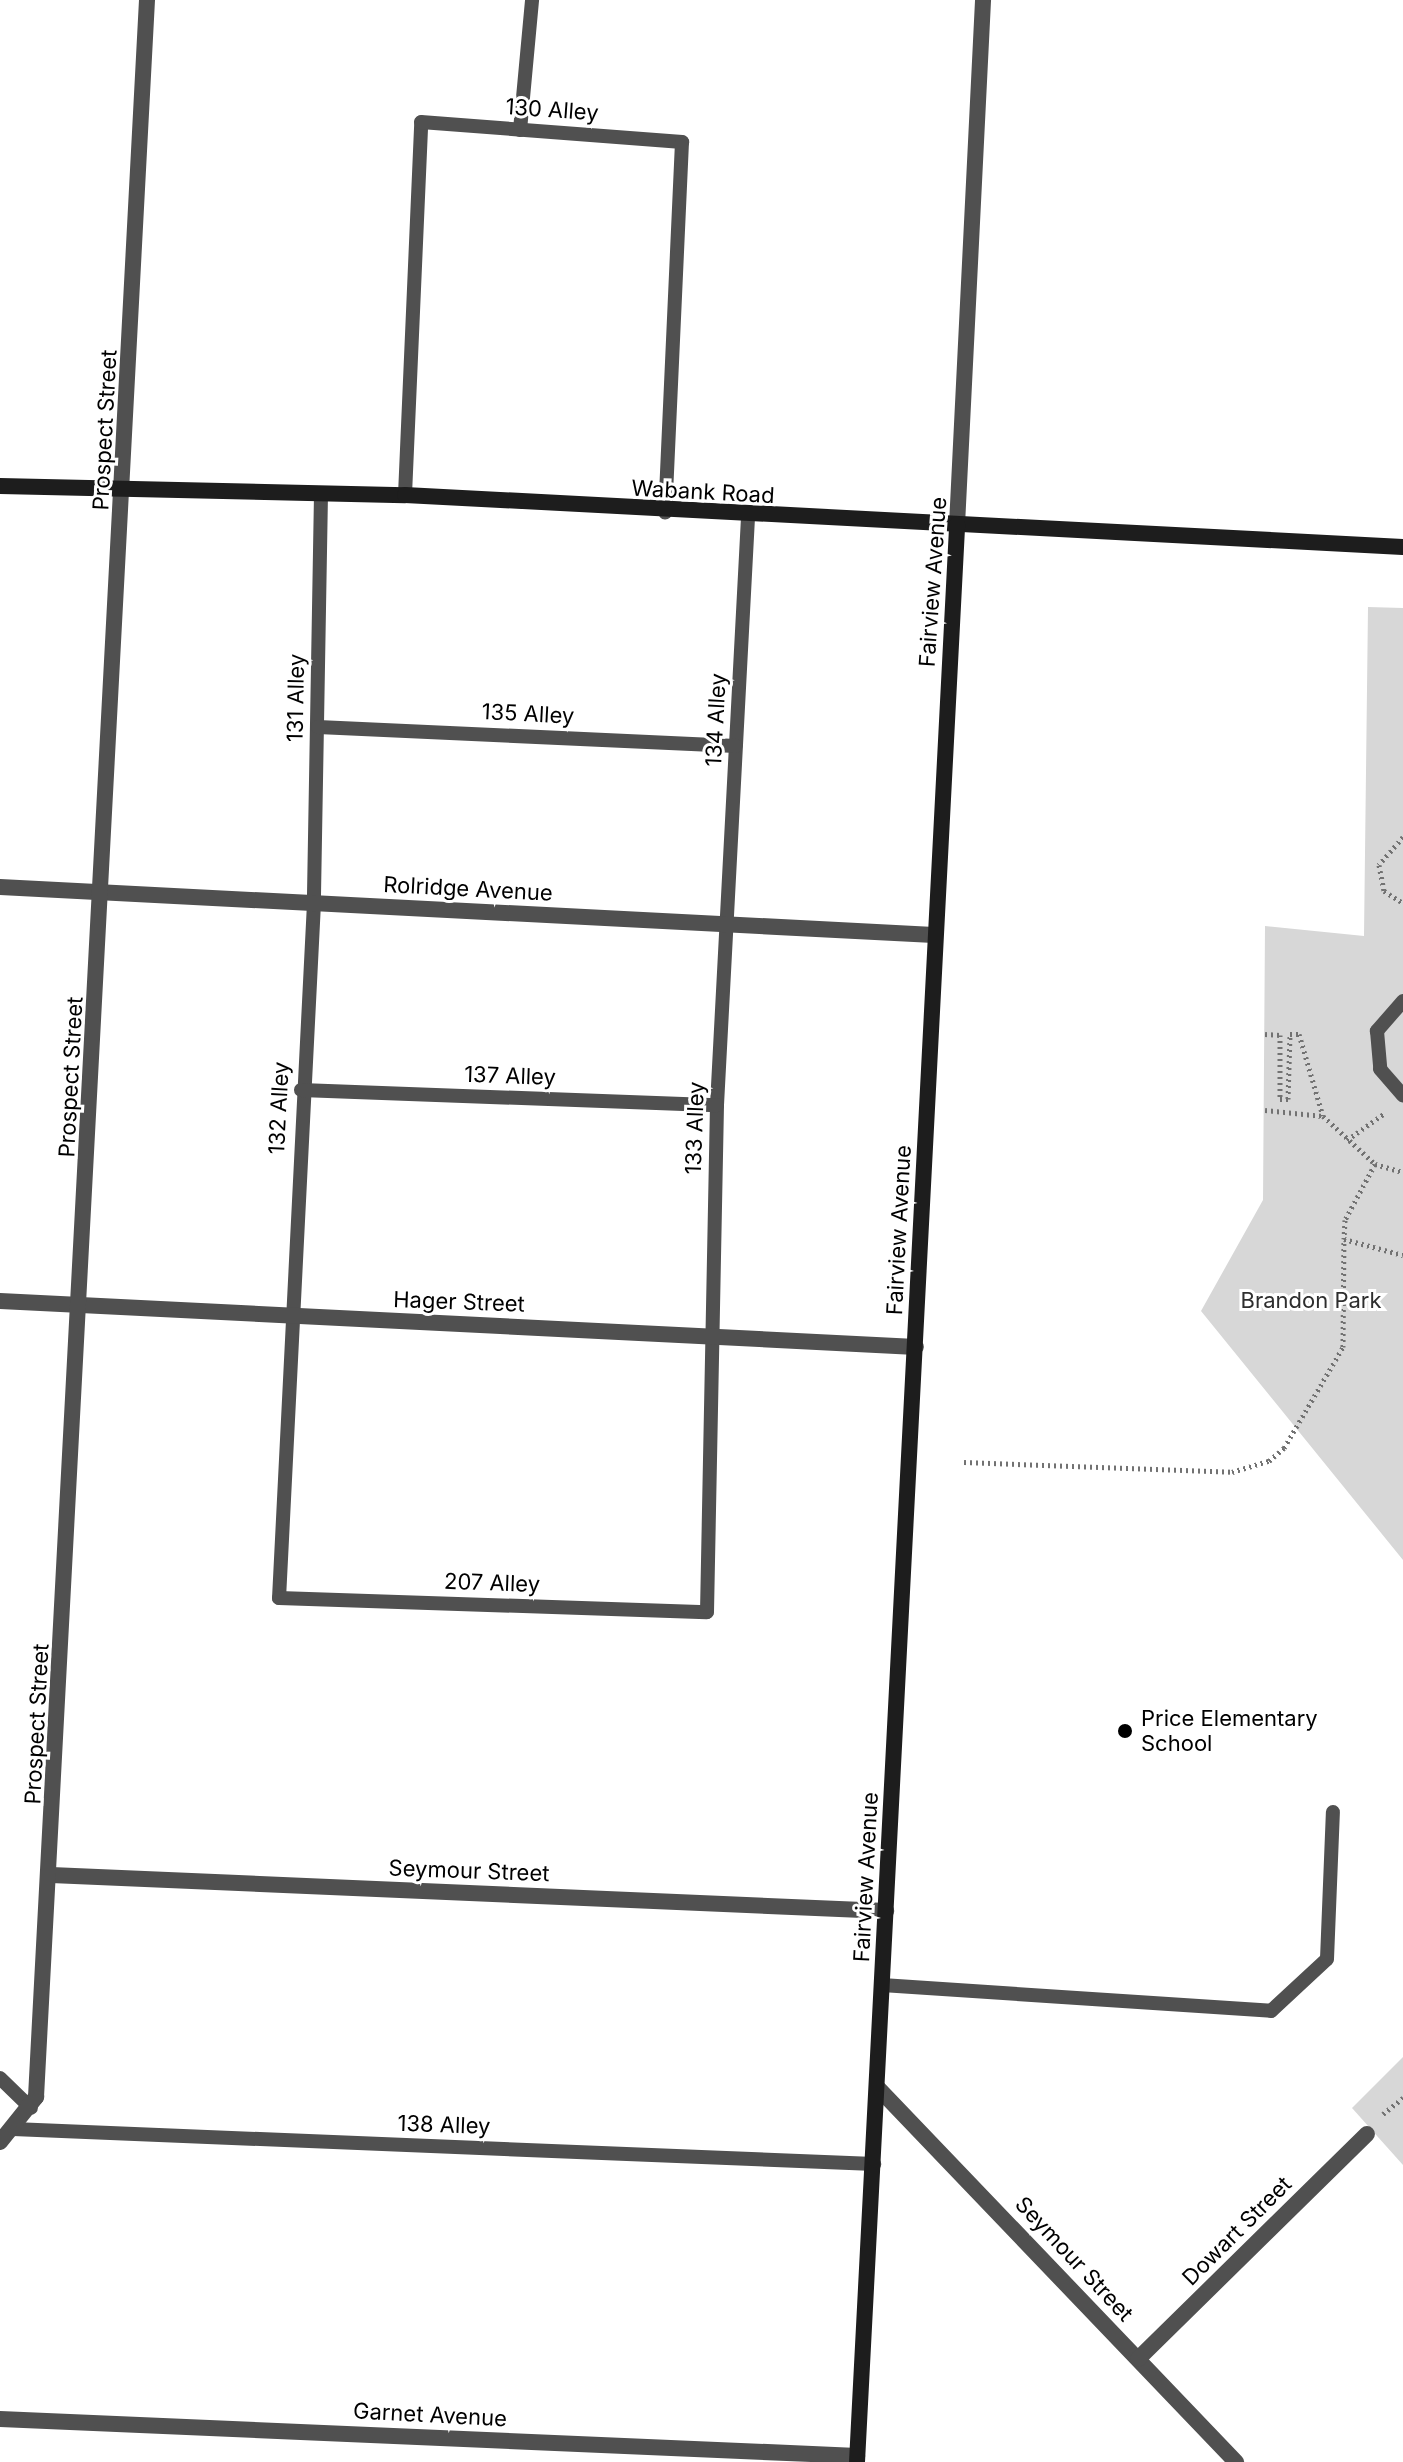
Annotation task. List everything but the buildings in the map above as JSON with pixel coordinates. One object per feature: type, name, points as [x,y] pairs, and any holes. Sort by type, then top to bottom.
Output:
[{"type":"street","name":"Prospect Street","points":[[31,2108],[51,1875],[147,0]]},
{"type":"street","name":"Fairview Avenue","points":[[857,2459],[983,0]]},
{"type":"street","name":"Wabank Road","points":[[0,486],[405,495],[665,513],[1403,547]]},
{"type":"street","name":"Rolridge Avenue","points":[[0,887],[934,935]]},
{"type":"street","name":"Hager Street","points":[[0,1301],[289,1317],[712,1334],[916,1347]]},
{"type":"street","name":"Seymour Street","points":[[51,1875],[886,1911]]},
{"type":"street","name":"Seymour Street","points":[[878,2088],[1236,2462]]},
{"type":"street","points":[[0,2142],[31,2108]]},
{"type":"street","name":"Dowart Street","points":[[1138,2359],[1367,2134]]},
{"type":"street","name":"Garnet Avenue","points":[[0,2419],[857,2459]]},
{"type":"lane","points":[[520,130],[532,0]]},
{"type":"lane","name":"130 Alley","points":[[405,495],[421,122],[682,142],[665,513]]},
{"type":"lane","name":"131 Alley","points":[[314,903],[321,494]]},
{"type":"lane","name":"134 Alley","points":[[731,924],[736,746],[748,517]]},
{"type":"lane","name":"135 Alley","points":[[318,727],[736,746]]},
{"type":"lane","name":"132 Alley","points":[[289,1317],[314,903]]},
{"type":"lane","name":"133 Alley","points":[[712,1334],[717,1105],[731,924]]},
{"type":"lane","points":[[1403,1001],[1377,1031],[1380,1069],[1403,1095]]},
{"type":"lane","name":"137 Alley","points":[[301,1090],[717,1105]]},
{"type":"lane","name":"207 Alley","points":[[289,1317],[279,1598],[707,1612],[712,1334]]},
{"type":"lane","points":[[882,1985],[1271,2011],[1327,1959],[1333,1812]]},
{"type":"lane","points":[[0,2078],[31,2108]]},
{"type":"lane","name":"138 Alley","points":[[13,2129],[874,2164]]},
{"type":"path","points":[[1403,837],[1379,865],[1384,891],[1403,903]]},
{"type":"path","points":[[1265,1034],[1280,1035],[1280,1099],[1288,1099],[1290,1034],[1299,1034],[1323,1116],[1375,1164],[1403,1172]]},
{"type":"path","points":[[1265,1110],[1323,1116]]},
{"type":"path","points":[[1347,1140],[1383,1112],[1393,1118]]},
{"type":"path","points":[[964,1462],[1232,1472],[1269,1461],[1284,1448],[1343,1347],[1345,1220],[1375,1164]]},
{"type":"path","points":[[1344,1239],[1403,1255]]},
{"type":"green space","name":"Brandon Park","points":[[1368,607],[1403,608],[1403,1560],[1201,1311],[1263,1200],[1265,926],[1364,936]]},
{"type":"green space","points":[[1403,2057],[1403,2165],[1352,2108]]},
{"type":"place","name":"Price Elementary School","points":[[1125,1731]]}]
